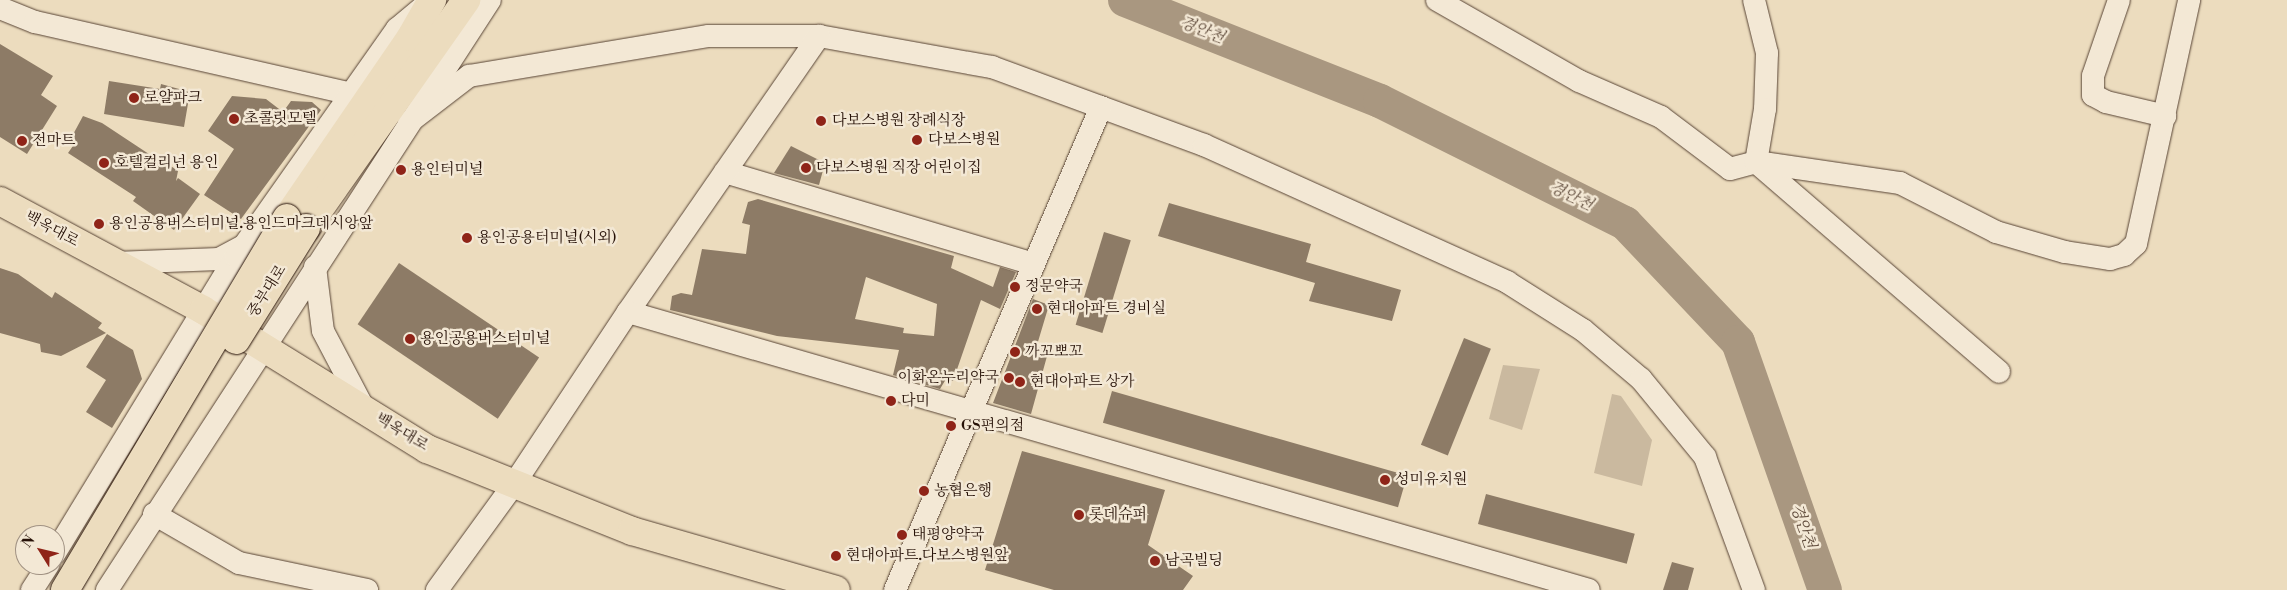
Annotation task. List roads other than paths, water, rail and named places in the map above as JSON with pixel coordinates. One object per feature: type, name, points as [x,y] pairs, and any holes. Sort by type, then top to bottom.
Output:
[{"type":"main road","name":"중부대로","points":[[81,590],[296,223],[380,68],[431,0]]},
{"type":"main road","name":"중부대로","points":[[65,590],[296,223],[431,66],[466,0]]},
{"type":"main road","name":"백옥대로","points":[[0,201],[203,310],[364,408],[427,449],[632,531],[836,590]]},
{"type":"street","points":[[107,590],[154,514],[409,122],[431,66],[490,0]]},
{"type":"street","points":[[1437,0],[1579,81],[1661,118],[1730,169],[1756,162],[1900,184],[1996,232],[2065,252],[2110,259],[2124,255],[2136,244],[2189,0]]},
{"type":"street","points":[[1754,0],[1767,53],[1766,109],[1756,162]]},
{"type":"street","points":[[2119,0],[2093,76],[2093,95],[2106,102],[2165,116]]},
{"type":"street","points":[[0,8],[35,22],[352,94]]},
{"type":"street","points":[[409,122],[469,76],[709,36],[819,36],[992,67],[1204,145],[1508,282],[1583,330],[1641,380],[1705,457],[1754,590]]},
{"type":"street","points":[[437,590],[514,484],[628,312],[819,36]]},
{"type":"street","points":[[65,537],[244,245],[352,94],[380,68]]},
{"type":"street","points":[[895,590],[1101,107]]},
{"type":"street","points":[[1756,162],[1999,372]]},
{"type":"street","points":[[725,172],[1034,264]]},
{"type":"street","points":[[115,263],[219,259],[244,245]]},
{"type":"street","points":[[315,267],[323,331],[364,408]]},
{"type":"street","points":[[628,312],[970,413],[1587,589]]},
{"type":"street","points":[[154,514],[239,563],[367,590]]},
{"type":"street","points":[[32,590],[42,575]]},
{"type":"waterway","name":"경안천","points":[[1125,0],[1380,101],[1625,223],[1738,342],[1825,590]]},
{"type":"place","name":"로얄파크","points":[[134,98]]},
{"type":"place","name":"초콜릿모텔","points":[[234,119]]},
{"type":"place","name":"다보스병원 장례식장","points":[[821,121]]},
{"type":"place","name":"다보스병원","points":[[917,140]]},
{"type":"place","name":"전마트","points":[[22,141]]},
{"type":"place","name":"호텔컬리넌 용인","points":[[104,163]]},
{"type":"place","name":"다보스병원 직장 어린이집","points":[[806,168]]},
{"type":"place","name":"용인터미널","points":[[401,170]]},
{"type":"place","name":"용인공용버스터미널.용인드마크데시앙앞","points":[[99,224]]},
{"type":"place","name":"용인공용터미널(시외)","points":[[467,238]]},
{"type":"place","name":"정문약국","points":[[1015,287]]},
{"type":"place","name":"현대아파트 경비실","points":[[1037,309]]},
{"type":"place","name":"용인공용버스터미널","points":[[410,339]]},
{"type":"place","name":"까꼬뽀꼬","points":[[1015,352]]},
{"type":"place","name":"이화온누리약국","points":[[1009,378]]},
{"type":"place","name":"현대아파트 상가","points":[[1020,382]]},
{"type":"place","name":"다미","points":[[891,401]]},
{"type":"place","name":"GS편의점","points":[[951,426]]},
{"type":"place","name":"성미유치원","points":[[1385,480]]},
{"type":"place","name":"농협은행","points":[[924,491]]},
{"type":"place","name":"롯데슈퍼","points":[[1079,515]]},
{"type":"place","name":"태평양약국","points":[[902,535]]},
{"type":"place","name":"현대아파트.다보스병원앞","points":[[836,556]]},
{"type":"place","name":"남곡빌딩","points":[[1155,561]]}]
